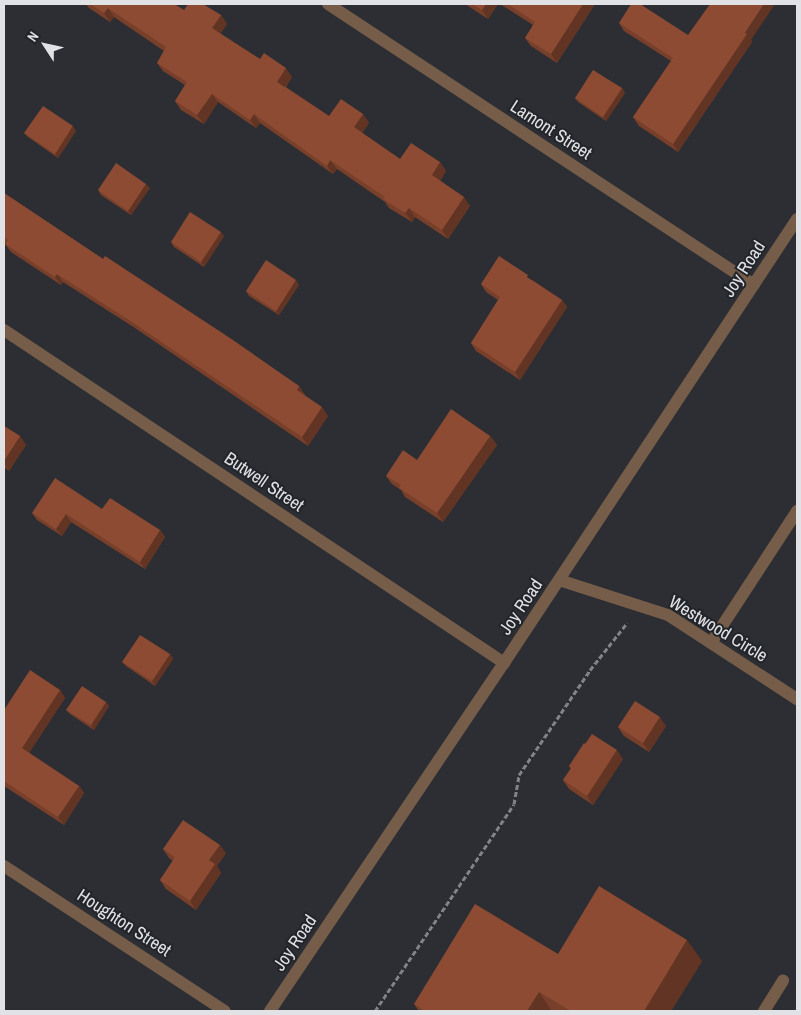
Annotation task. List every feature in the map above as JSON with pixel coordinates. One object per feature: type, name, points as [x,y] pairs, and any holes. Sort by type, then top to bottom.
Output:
[{"type":"street","name":"Lamont Street","points":[[328,4],[754,285]]},
{"type":"street","name":"Joy Road","points":[[270,1011],[504,663],[797,220]]},
{"type":"street","name":"Butwell Street","points":[[4,330],[504,663]]},
{"type":"street","points":[[711,643],[797,510]]},
{"type":"street","name":"Westwood Circle","points":[[559,580],[668,615],[796,696]]},
{"type":"street","name":"Houghton Street","points":[[4,866],[226,1011]]},
{"type":"street","points":[[764,1011],[784,981]]},
{"type":"path","points":[[375,1011],[514,804],[519,775],[590,670],[626,625]]},
{"type":"building","points":[[90,4],[174,4],[184,10],[188,4],[203,4],[221,15],[212,28],[260,59],[264,53],[286,68],[277,82],[329,116],[341,99],[363,114],[354,127],[400,159],[411,143],[440,162],[432,175],[464,197],[442,230],[409,208],[405,213],[383,199],[385,197],[330,160],[327,166],[254,114],[250,120],[212,94],[197,115],[175,101],[187,82],[157,63],[166,47],[108,8],[104,13]]},
{"type":"building","points":[[472,4],[486,4],[482,10]]},
{"type":"building","points":[[508,4],[583,4],[551,54],[525,38],[535,22]]},
{"type":"building","points":[[631,4],[640,4],[688,35],[710,4],[764,4],[745,33],[747,34],[673,144],[633,117],[673,58],[619,23]]},
{"type":"building","points":[[593,70],[622,88],[603,117],[575,98]]},
{"type":"building","points":[[43,106],[73,126],[55,154],[24,133]]},
{"type":"building","points":[[116,163],[146,184],[128,211],[98,190]]},
{"type":"building","points":[[4,193],[103,259],[105,256],[299,386],[297,390],[322,407],[302,437],[129,320],[57,274],[55,277],[5,244],[8,240],[4,237]]},
{"type":"building","points":[[190,212],[221,232],[201,262],[171,242]]},
{"type":"building","points":[[499,256],[562,300],[515,372],[471,343],[500,297],[481,284]]},
{"type":"building","points":[[266,260],[296,280],[276,311],[246,291]]},
{"type":"building","points":[[451,409],[490,436],[437,513],[399,488],[401,485],[386,476],[403,450],[417,460]]},
{"type":"building","points":[[4,426],[20,436],[4,461]]},
{"type":"building","points":[[55,478],[102,509],[110,498],[160,530],[140,562],[66,514],[56,529],[32,513]]},
{"type":"building","points":[[140,635],[170,654],[152,681],[122,662]]},
{"type":"building","points":[[30,670],[60,690],[22,748],[79,786],[58,817],[4,781],[4,710]]},
{"type":"building","points":[[82,686],[106,702],[91,725],[66,710]]},
{"type":"building","points":[[635,701],[660,717],[643,743],[618,727]]},
{"type":"building","points":[[592,734],[617,750],[587,796],[563,780],[571,768],[569,766]]},
{"type":"building","points":[[183,820],[220,845],[209,860],[215,864],[190,901],[160,880],[175,857],[163,849]]},
{"type":"building","points":[[599,886],[687,940],[644,1011],[571,1011],[539,992],[527,1011],[425,1011],[414,1004],[475,904],[558,954]]}]
